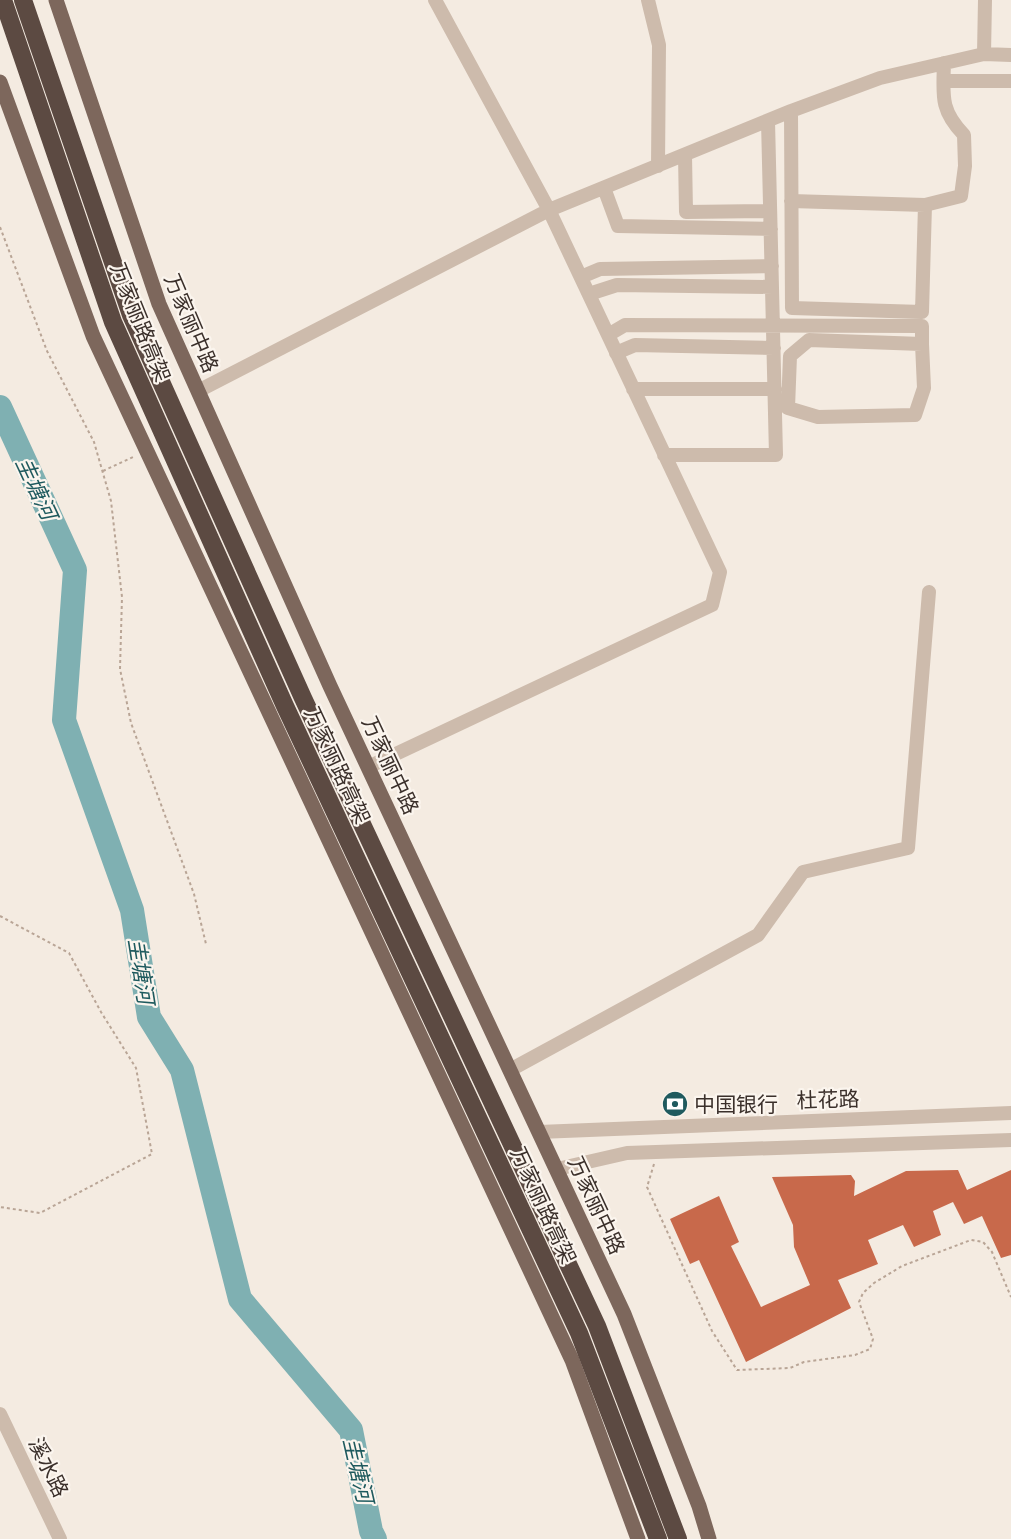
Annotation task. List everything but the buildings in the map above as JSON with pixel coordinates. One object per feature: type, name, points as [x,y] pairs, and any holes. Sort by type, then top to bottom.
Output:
[{"type":"highway","name":"万家丽路高架","points":[[3,0],[114,322],[285,706],[579,1333],[658,1539]]},
{"type":"highway","name":"万家丽路高架","points":[[23,0],[131,315],[303,698],[597,1326],[678,1539]]},
{"type":"main road","name":"万家丽中路","points":[[56,0],[159,304],[368,767],[624,1314],[699,1506],[709,1539]]},
{"type":"main road","points":[[0,82],[93,336],[572,1360],[638,1539]]},
{"type":"street","points":[[368,767],[712,604],[720,572],[549,210],[435,0]]},
{"type":"street","points":[[648,0],[659,45],[658,166]]},
{"type":"street","points":[[984,54],[985,0]]},
{"type":"street","points":[[198,391],[549,210],[791,111],[880,78],[984,54],[1011,55]]},
{"type":"street","points":[[791,201],[925,205],[961,196],[965,166],[964,135],[952,122],[944,104],[944,63]]},
{"type":"street","points":[[944,81],[1011,81]]},
{"type":"street","points":[[791,111],[792,308],[922,312]]},
{"type":"street","points":[[664,454],[776,455],[768,121]]},
{"type":"street","points":[[685,155],[686,227]]},
{"type":"street","points":[[604,188],[618,226],[771,229]]},
{"type":"street","points":[[922,344],[809,340],[790,356],[788,408],[818,417],[915,415],[924,388],[922,344],[921,326],[925,205]]},
{"type":"street","points":[[686,212],[771,211]]},
{"type":"street","points":[[581,277],[600,269],[772,266]]},
{"type":"street","points":[[589,294],[617,285],[772,287]]},
{"type":"street","points":[[608,335],[625,325],[921,326]]},
{"type":"street","points":[[616,352],[635,345],[774,348]]},
{"type":"street","points":[[633,389],[775,389]]},
{"type":"street","points":[[510,1070],[758,935],[802,872],[908,848],[929,592]]},
{"type":"street","name":"杜花路","points":[[539,1132],[1011,1113]]},
{"type":"street","points":[[557,1169],[627,1153],[1011,1140]]},
{"type":"street","name":"溪水路","points":[[0,1413],[60,1539]]},
{"type":"path","points":[[0,227],[47,351],[94,442],[111,501],[122,597],[120,669],[131,723],[194,894],[206,944]]},
{"type":"path","points":[[102,472],[146,450]]},
{"type":"path","points":[[0,916],[69,953],[101,1012],[136,1068],[152,1154],[40,1213],[0,1207]]},
{"type":"path","points":[[654,1163],[647,1187],[712,1331],[736,1370],[790,1368],[804,1362],[855,1355],[870,1349],[873,1339],[859,1302],[863,1293],[874,1283],[902,1266],[971,1240],[983,1242],[992,1252],[1011,1296]]},
{"type":"waterway","name":"圭塘河","points":[[0,407],[75,570],[64,720],[132,910],[149,1017],[182,1070],[240,1299],[351,1430],[371,1531],[375,1539]]},
{"type":"place","name":"中国银行","points":[[675,1104]]}]
